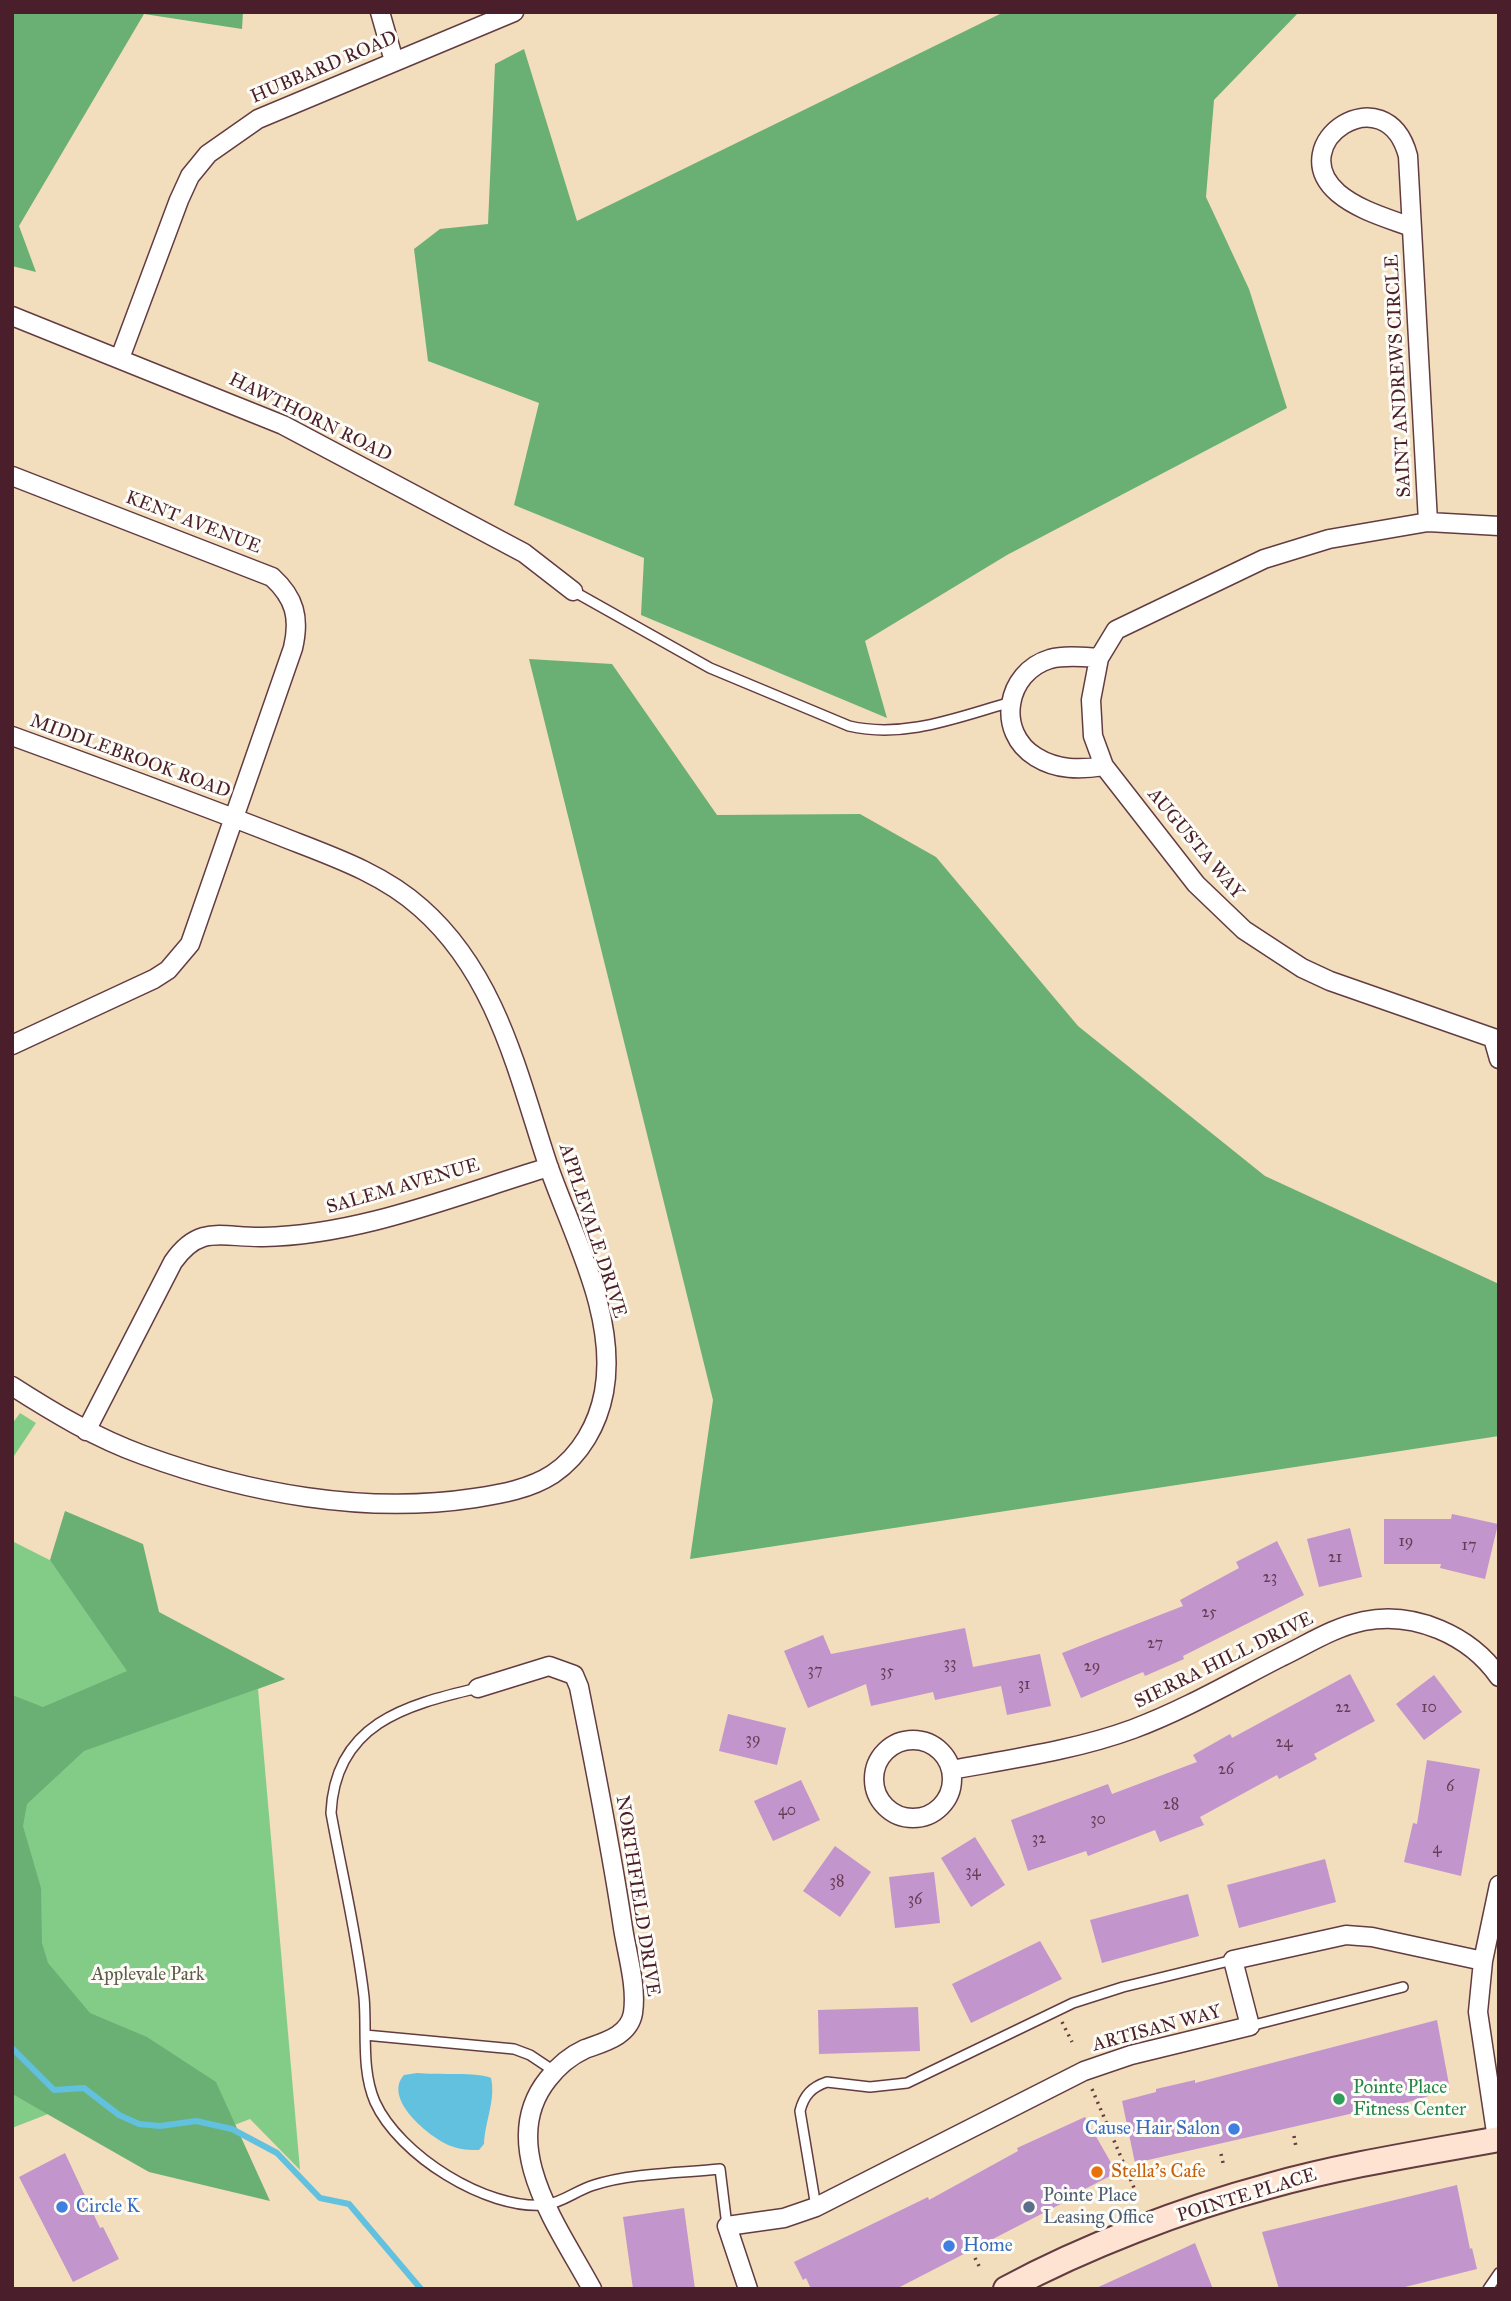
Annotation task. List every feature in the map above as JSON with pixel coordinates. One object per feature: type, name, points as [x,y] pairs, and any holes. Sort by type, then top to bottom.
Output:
[{"type":"street","points":[[380,12],[394,61]]},
{"type":"street","name":"HUBBARD ROAD","points":[[120,358],[179,200],[190,176],[208,154],[258,119],[514,12]]},
{"type":"street","name":"SAINT ANDREWS CIRCLE","points":[[1411,227],[1356,204],[1330,184],[1322,157],[1333,131],[1344,122],[1358,117],[1372,118],[1396,131],[1404,142],[1411,227],[1428,522]]},
{"type":"street","name":"HAWTHORN ROAD","points":[[12,316],[283,425],[524,553],[573,591]]},
{"type":"street","name":"KENT AVENUE","points":[[12,476],[255,568],[272,577],[285,589],[298,618],[295,641],[190,944],[168,970],[12,1045]]},
{"type":"street","name":"AUGUSTA WAY","points":[[1499,526],[1428,522],[1329,539],[1264,559],[1116,630],[1099,657],[1091,700],[1093,736],[1104,766],[1217,908],[1272,950],[1330,981],[1496,1039],[1499,1059]]},
{"type":"street","points":[[1099,657],[1052,658],[1035,665],[1022,677],[1011,701],[1012,728],[1021,744],[1034,757],[1058,767],[1084,770],[1104,766]]},
{"type":"street","name":"MIDDLEBROOK ROAD","points":[[12,736],[234,818]]},
{"type":"street","name":"APPLEVALE DRIVE","points":[[12,1386],[86,1431],[140,1454],[198,1474],[256,1488],[358,1502],[455,1501],[502,1494],[553,1474],[588,1437],[604,1389],[605,1361],[599,1310],[502,1022],[469,964],[438,923],[400,891],[377,877],[234,818]]},
{"type":"street","name":"SALEM AVENUE","points":[[86,1431],[173,1262],[188,1242],[214,1234],[262,1237],[312,1233],[362,1224],[549,1167]]},
{"type":"street","name":"SIERRA HILL DRIVE","points":[[951,1770],[1101,1739],[1133,1729],[1182,1708],[1326,1634],[1366,1621],[1407,1621],[1447,1632],[1481,1656],[1499,1677]]},
{"type":"street","name":"NORTHFIELD DRIVE","points":[[478,1688],[549,1667],[573,1675],[579,1687],[610,1845],[633,2015],[618,2036],[577,2052],[554,2071],[534,2101],[527,2136],[532,2170],[547,2205],[592,2289]]},
{"type":"street","points":[[924,1741],[946,1758],[951,1770],[948,1797],[929,1815],[903,1817],[882,1804],[873,1782],[879,1758],[898,1742],[924,1741]]},
{"type":"street","points":[[1498,2141],[1478,2012],[1483,1961],[1499,1885]]},
{"type":"street","points":[[1233,1960],[1346,1935],[1372,1937],[1483,1961]]},
{"type":"street","name":"ARTISAN WAY","points":[[727,2226],[784,2218],[816,2207],[1084,2071],[1131,2056],[1250,2026],[1233,1960]]},
{"type":"street","name":"POINTE PLACE","points":[[1006,2289],[1149,2226],[1267,2186],[1366,2163],[1498,2141]]},
{"type":"street","points":[[727,2226],[748,2289]]},
{"type":"lane","points":[[573,591],[710,668],[849,726],[874,731],[913,729],[1011,701]]},
{"type":"lane","points":[[478,1688],[424,1700],[399,1709],[380,1722],[350,1750],[332,1791],[331,1813],[364,1996],[368,2080],[375,2102],[406,2144],[429,2163],[479,2191],[519,2204],[547,2205],[604,2182],[720,2169],[727,2226]]},
{"type":"lane","points":[[816,2207],[800,2119],[802,2103],[812,2089],[827,2082],[870,2087],[907,2084],[1086,1998],[1233,1960]]},
{"type":"lane","points":[[1250,2026],[1403,1987]]},
{"type":"lane","points":[[365,2035],[514,2049],[530,2055],[554,2071]]},
{"type":"lane","points":[[1488,2289],[1499,2273]]},
{"type":"path","points":[[1068,2036],[1072,2042]]},
{"type":"path","points":[[1091,2085],[1135,2190]]},
{"type":"path","points":[[1294,2136],[1296,2147]]},
{"type":"path","points":[[1221,2154],[1224,2167]]},
{"type":"path","points":[[975,2258],[980,2268]]},
{"type":"green space","points":[[12,12],[243,12],[242,29],[144,14],[19,226],[36,272],[12,266]]},
{"type":"green space","points":[[1004,12],[1299,12],[1214,100],[1206,197],[1249,289],[1287,408],[1007,555],[865,641],[887,718],[641,615],[644,558],[514,505],[539,403],[428,361],[414,249],[440,229],[488,224],[495,64],[524,49],[577,221]]},
{"type":"green space","points":[[529,659],[612,664],[717,815],[860,814],[936,857],[1078,1026],[1265,1176],[1499,1284],[1499,1436],[690,1559],[713,1400]]},
{"type":"green space","points":[[20,1413],[36,1423],[12,1459],[12,1424]]},
{"type":"green space","points":[[65,1511],[143,1544],[159,1612],[285,1679],[84,1751],[27,1804],[23,1826],[41,1888],[42,1943],[48,1963],[90,2013],[147,2037],[216,2082],[270,2201],[149,2172],[12,2094],[12,1695],[43,1707],[127,1671],[50,1560]]},
{"type":"green space","name":"Applevale Park","points":[[12,1541],[285,1679],[258,1689],[300,2170],[250,2119],[159,2154],[12,2023]]},
{"type":"green space","points":[[12,2094],[48,2114],[12,2128]]},
{"type":"water","points":[[417,2073],[491,2078],[491,2102],[484,2144],[479,2150],[458,2148],[442,2142],[411,2116],[399,2095],[399,2085],[404,2075]]},
{"type":"building","points":[[1452,1514],[1498,1524],[1485,1579],[1440,1568],[1441,1564],[1384,1564],[1384,1519],[1451,1519]]},
{"type":"building","points":[[1350,1528],[1362,1577],[1319,1587],[1307,1539]]},
{"type":"building","points":[[1277,1541],[1304,1595],[1183,1656],[1184,1659],[1145,1676],[1143,1672],[1081,1698],[1062,1653],[1183,1606],[1180,1600],[1239,1568],[1236,1562]]},
{"type":"building","points":[[965,1628],[973,1667],[1040,1654],[1051,1706],[1007,1715],[1001,1686],[935,1700],[933,1692],[871,1706],[866,1684],[808,1708],[784,1651],[823,1635],[831,1654]]},
{"type":"building","points":[[1350,1674],[1375,1721],[1314,1754],[1317,1759],[1279,1779],[1277,1775],[1200,1817],[1204,1825],[1160,1842],[1155,1830],[1088,1856],[1086,1851],[1028,1871],[1011,1820],[1108,1784],[1112,1794],[1197,1762],[1193,1755],[1230,1734],[1232,1738]]},
{"type":"building","points":[[1434,1675],[1462,1712],[1424,1740],[1396,1704]]},
{"type":"building","points":[[728,1714],[786,1728],[777,1765],[719,1751]]},
{"type":"building","points":[[1427,1760],[1480,1769],[1461,1876],[1404,1862],[1413,1823],[1417,1824]]},
{"type":"building","points":[[801,1780],[820,1820],[773,1841],[754,1801]]},
{"type":"building","points":[[975,1837],[1005,1885],[971,1907],[941,1858]]},
{"type":"building","points":[[835,1846],[871,1872],[840,1917],[803,1891]]},
{"type":"building","points":[[1325,1859],[1336,1902],[1239,1928],[1227,1885]]},
{"type":"building","points":[[934,1872],[940,1923],[895,1928],[889,1877]]},
{"type":"building","points":[[1188,1894],[1199,1936],[1102,1963],[1090,1920]]},
{"type":"building","points":[[1040,1941],[1062,1979],[971,2023],[952,1984]]},
{"type":"building","points":[[918,2007],[920,2051],[819,2054],[818,2010]]},
{"type":"building","points":[[1437,2020],[1450,2090],[1383,2109],[1376,2108],[1135,2163],[1122,2101],[1156,2092],[1156,2089],[1195,2080],[1195,2083]]},
{"type":"building","points":[[1085,2117],[1114,2168],[1111,2169],[1114,2174],[1083,2190],[1084,2192],[896,2289],[811,2289],[806,2278],[803,2280],[794,2262],[928,2197],[929,2200],[1018,2151],[1017,2148]]},
{"type":"building","name":"Circle K","points":[[65,2153],[100,2228],[103,2227],[119,2259],[73,2282],[19,2177]]},
{"type":"building","points":[[1457,2185],[1470,2249],[1472,2248],[1477,2269],[1397,2289],[1279,2289],[1262,2232]]},
{"type":"building","points":[[684,2208],[695,2289],[633,2289],[623,2217]]},
{"type":"building","points":[[1195,2243],[1213,2289],[1094,2289],[1182,2249]]},
{"type":"waterway","points":[[12,2048],[54,2090],[84,2088],[119,2115],[139,2124],[160,2126],[196,2121],[232,2129],[277,2153],[320,2198],[349,2204],[421,2289]]},
{"type":"place","name":"Pointe Place Fitness Center","points":[[1339,2099]]},
{"type":"place","name":"Cause Hair Salon","points":[[1234,2129]]},
{"type":"place","name":"Stella's Cafe","points":[[1097,2172]]},
{"type":"place","name":"Circle K","points":[[62,2207]]},
{"type":"place","name":"Pointe Place Leasing Office","points":[[1029,2207]]},
{"type":"place","name":"Home","points":[[949,2246]]}]
